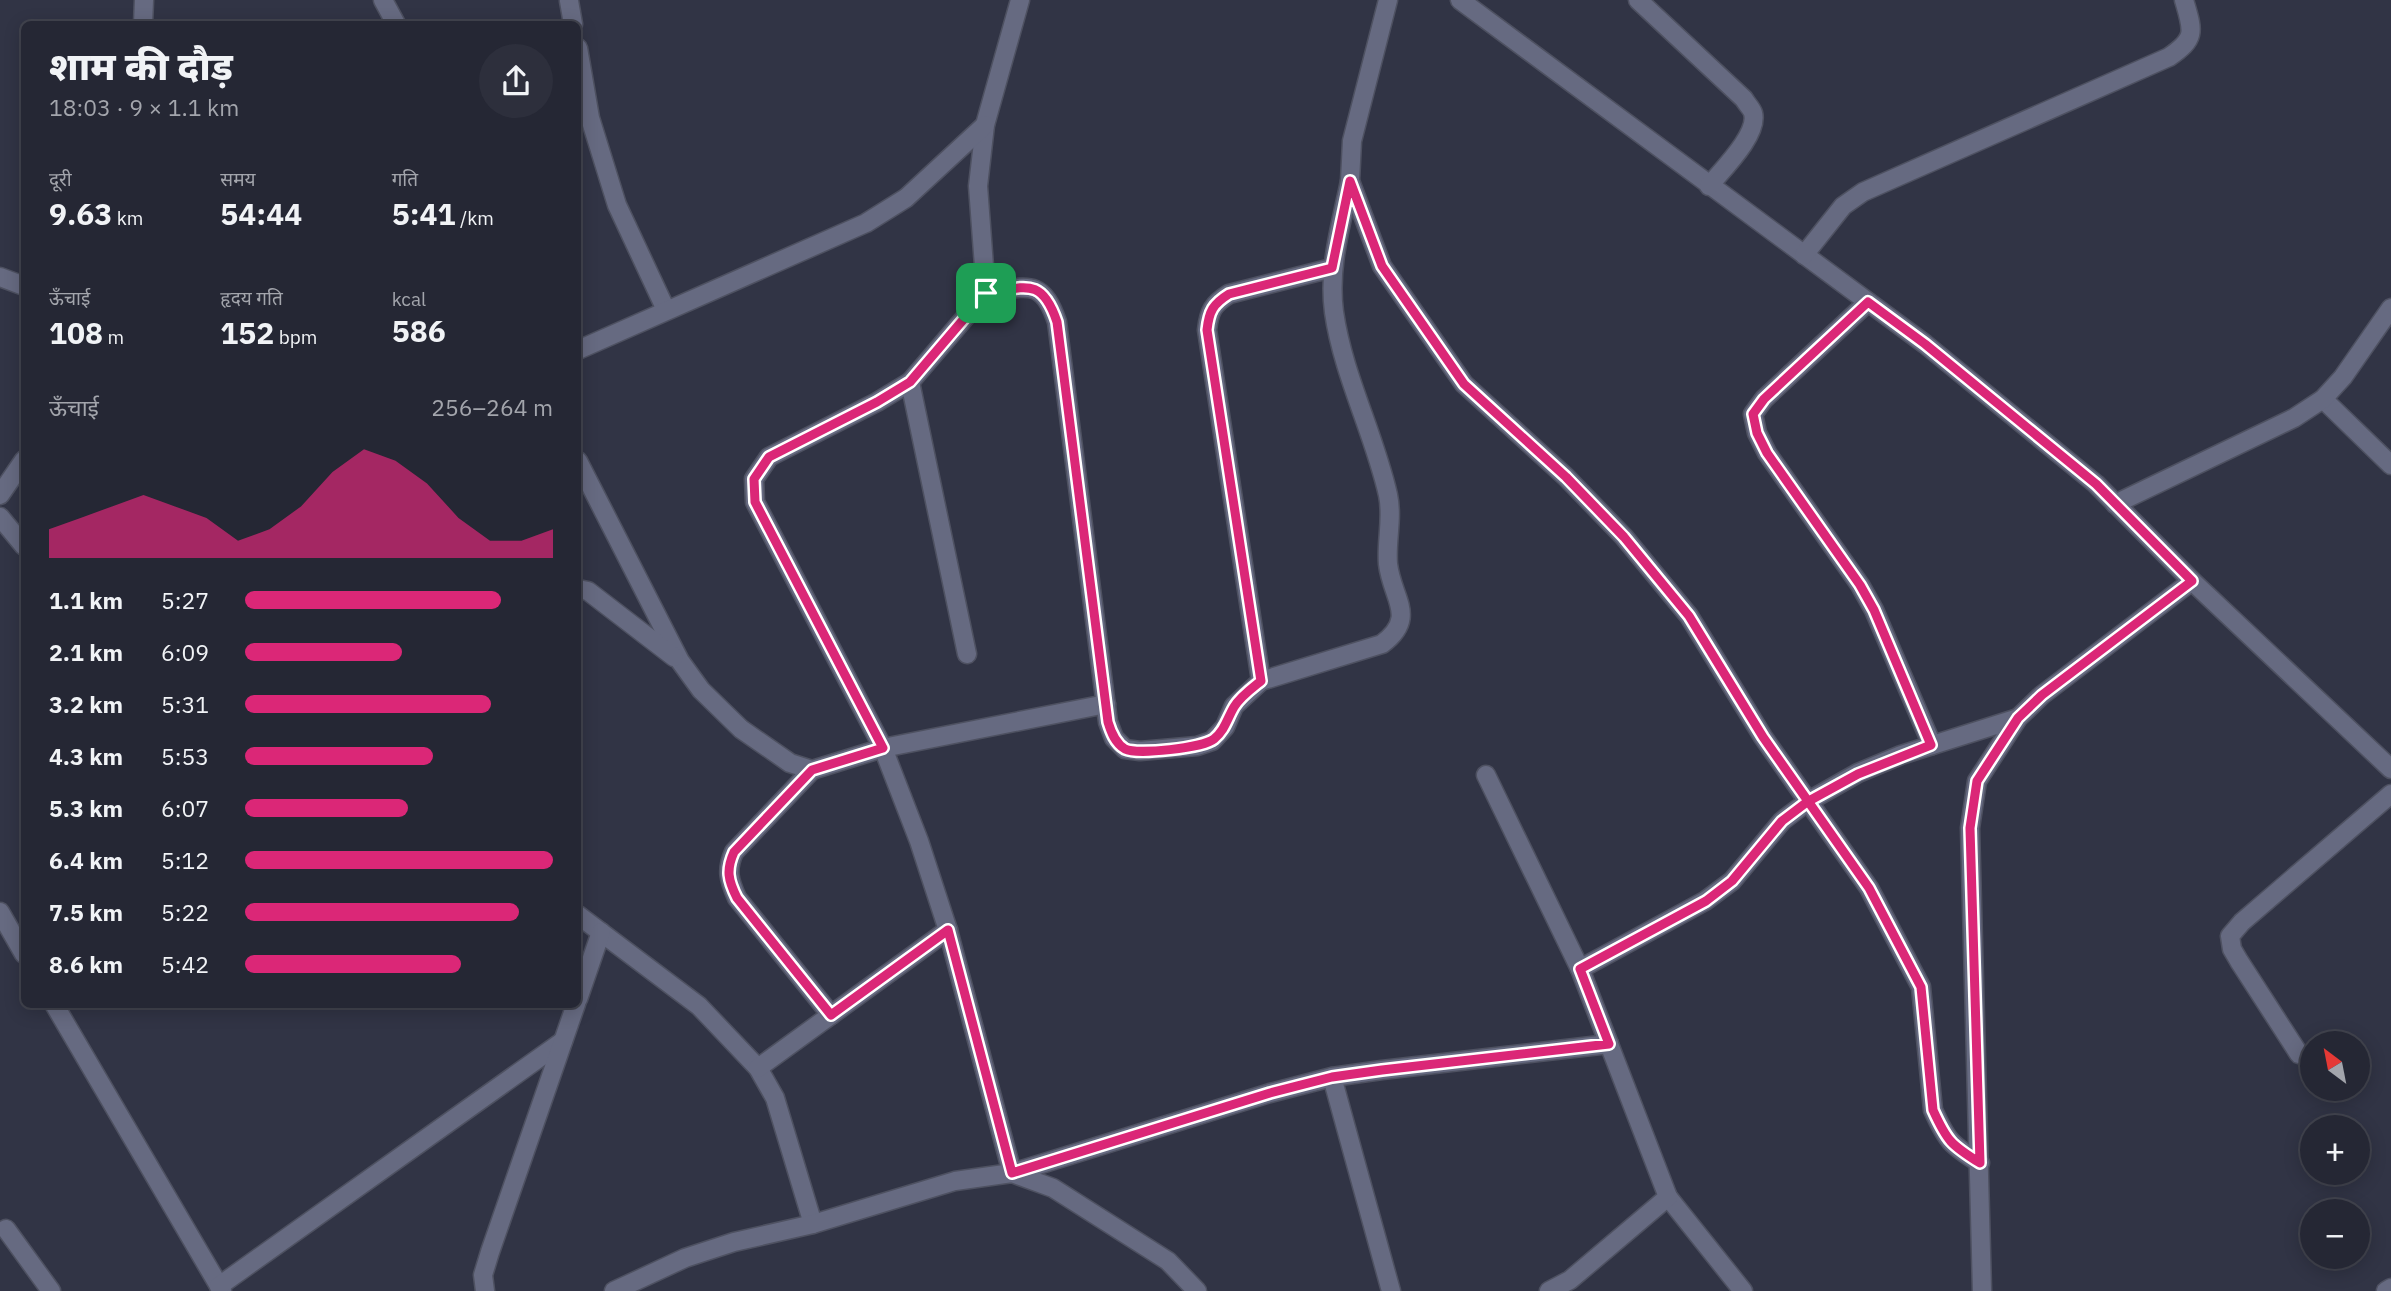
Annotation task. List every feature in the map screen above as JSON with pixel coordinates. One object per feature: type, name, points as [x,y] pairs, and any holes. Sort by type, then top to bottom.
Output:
[{"type":"street","points":[[143,21],[144,0]]},
{"type":"street","points":[[383,0],[394,21]]},
{"type":"street","points":[[986,293],[978,186],[985,125],[1020,0]]},
{"type":"street","points":[[1012,1173],[948,930],[919,841],[883,748],[755,502],[754,479],[769,457],[877,402],[910,382],[986,293],[1027,287],[1043,293],[1051,303],[1057,322],[1108,722],[1114,738],[1125,749],[1140,751],[1197,746],[1212,741],[1225,727],[1234,706],[1261,681],[1382,644],[1396,633],[1402,617],[1388,566],[1391,523],[1388,496],[1341,349],[1334,310],[1332,268],[1350,181],[1352,141],[1388,0]]},
{"type":"street","points":[[1460,0],[1925,344],[2096,484],[2192,581],[2391,769]]},
{"type":"street","points":[[1638,0],[1744,99],[1753,114],[1752,127],[1747,138],[1709,186]]},
{"type":"street","points":[[1804,255],[1843,206],[1863,192],[2169,57],[2188,44],[2191,32],[2184,0]]},
{"type":"street","points":[[569,1],[572,21]]},
{"type":"street","points":[[581,66],[590,118],[617,205],[666,310]]},
{"type":"street","points":[[581,349],[866,223],[906,198],[985,125]]},
{"type":"street","points":[[1350,181],[1382,266],[1464,384],[1566,477],[1649,566],[1689,616],[1763,737],[1869,888],[1921,987],[1933,1110],[1953,1146],[1980,1163]]},
{"type":"street","points":[[1261,681],[1207,330],[1209,313],[1216,302],[1229,294],[1332,268]]},
{"type":"street","points":[[0,277],[21,285]]},
{"type":"street","points":[[1868,302],[1764,399],[1753,414],[1757,433],[1767,453],[1860,585],[1874,610],[1931,745]]},
{"type":"street","points":[[2115,504],[2294,418],[2323,399],[2343,377],[2391,308]]},
{"type":"street","points":[[910,382],[967,654]]},
{"type":"street","points":[[2323,399],[2391,465]]},
{"type":"street","points":[[0,495],[21,464]]},
{"type":"street","points":[[581,467],[680,661],[701,690],[741,729],[790,764],[812,770]]},
{"type":"street","points":[[0,517],[21,542]]},
{"type":"street","points":[[1982,1291],[1970,828],[1977,781],[2018,718],[2042,695],[2192,581]]},
{"type":"street","points":[[581,590],[588,591],[680,661]]},
{"type":"street","points":[[831,1015],[737,898],[729,880],[729,865],[734,852],[812,770],[883,748],[1106,705]]},
{"type":"street","points":[[1580,969],[1706,901],[1732,881],[1782,821],[1807,802],[1858,774],[1931,745],[2018,718]]},
{"type":"street","points":[[1486,775],[1580,969],[1668,1197],[1743,1291]]},
{"type":"street","points":[[2299,1054],[2239,961],[2232,949],[2230,936],[2242,922],[2391,794]]},
{"type":"street","points":[[0,912],[21,949]]},
{"type":"street","points":[[581,917],[699,1006],[758,1068],[775,1098],[813,1224]]},
{"type":"street","points":[[758,1068],[948,930]]},
{"type":"street","points":[[581,990],[601,932]]},
{"type":"street","points":[[56,1008],[220,1288],[563,1041]]},
{"type":"street","points":[[485,1291],[483,1275],[490,1252],[575,1008]]},
{"type":"street","points":[[614,1291],[685,1258],[734,1242],[813,1224],[955,1181],[1012,1173],[1270,1093],[1332,1077],[1609,1044]]},
{"type":"street","points":[[1332,1077],[1391,1291]]},
{"type":"street","points":[[1012,1173],[1053,1188],[1157,1253],[1197,1291]]},
{"type":"street","points":[[1549,1291],[1570,1280],[1668,1197]]},
{"type":"street","points":[[6,1229],[51,1291]]},
{"type":"street","points":[[2386,1291],[2391,1288]]},
{"type":"route","points":[[986,293],[910,382],[877,402],[769,457],[754,479],[755,502],[883,748],[812,770],[734,852],[729,865],[729,880],[737,898],[831,1015],[948,930],[1012,1173],[1270,1093],[1332,1077],[1609,1044],[1580,969],[1706,901],[1732,881],[1782,821],[1807,802],[1858,774],[1931,745],[1874,610],[1860,585],[1767,453],[1757,433],[1753,414],[1764,399],[1868,302],[1925,344],[2096,484],[2192,581],[2042,695],[2018,718],[1977,781],[1970,828],[1980,1163],[1953,1146],[1933,1110],[1921,987],[1869,888],[1807,802],[1763,737],[1689,616],[1624,537],[1566,477],[1464,384],[1382,266],[1365,227],[1350,181],[1332,268],[1229,294],[1216,302],[1209,313],[1207,330],[1261,681],[1234,706],[1225,727],[1212,741],[1197,746],[1140,751],[1125,749],[1114,738],[1108,722],[1057,322],[1051,303],[1043,293],[1027,287],[986,293]]}]
